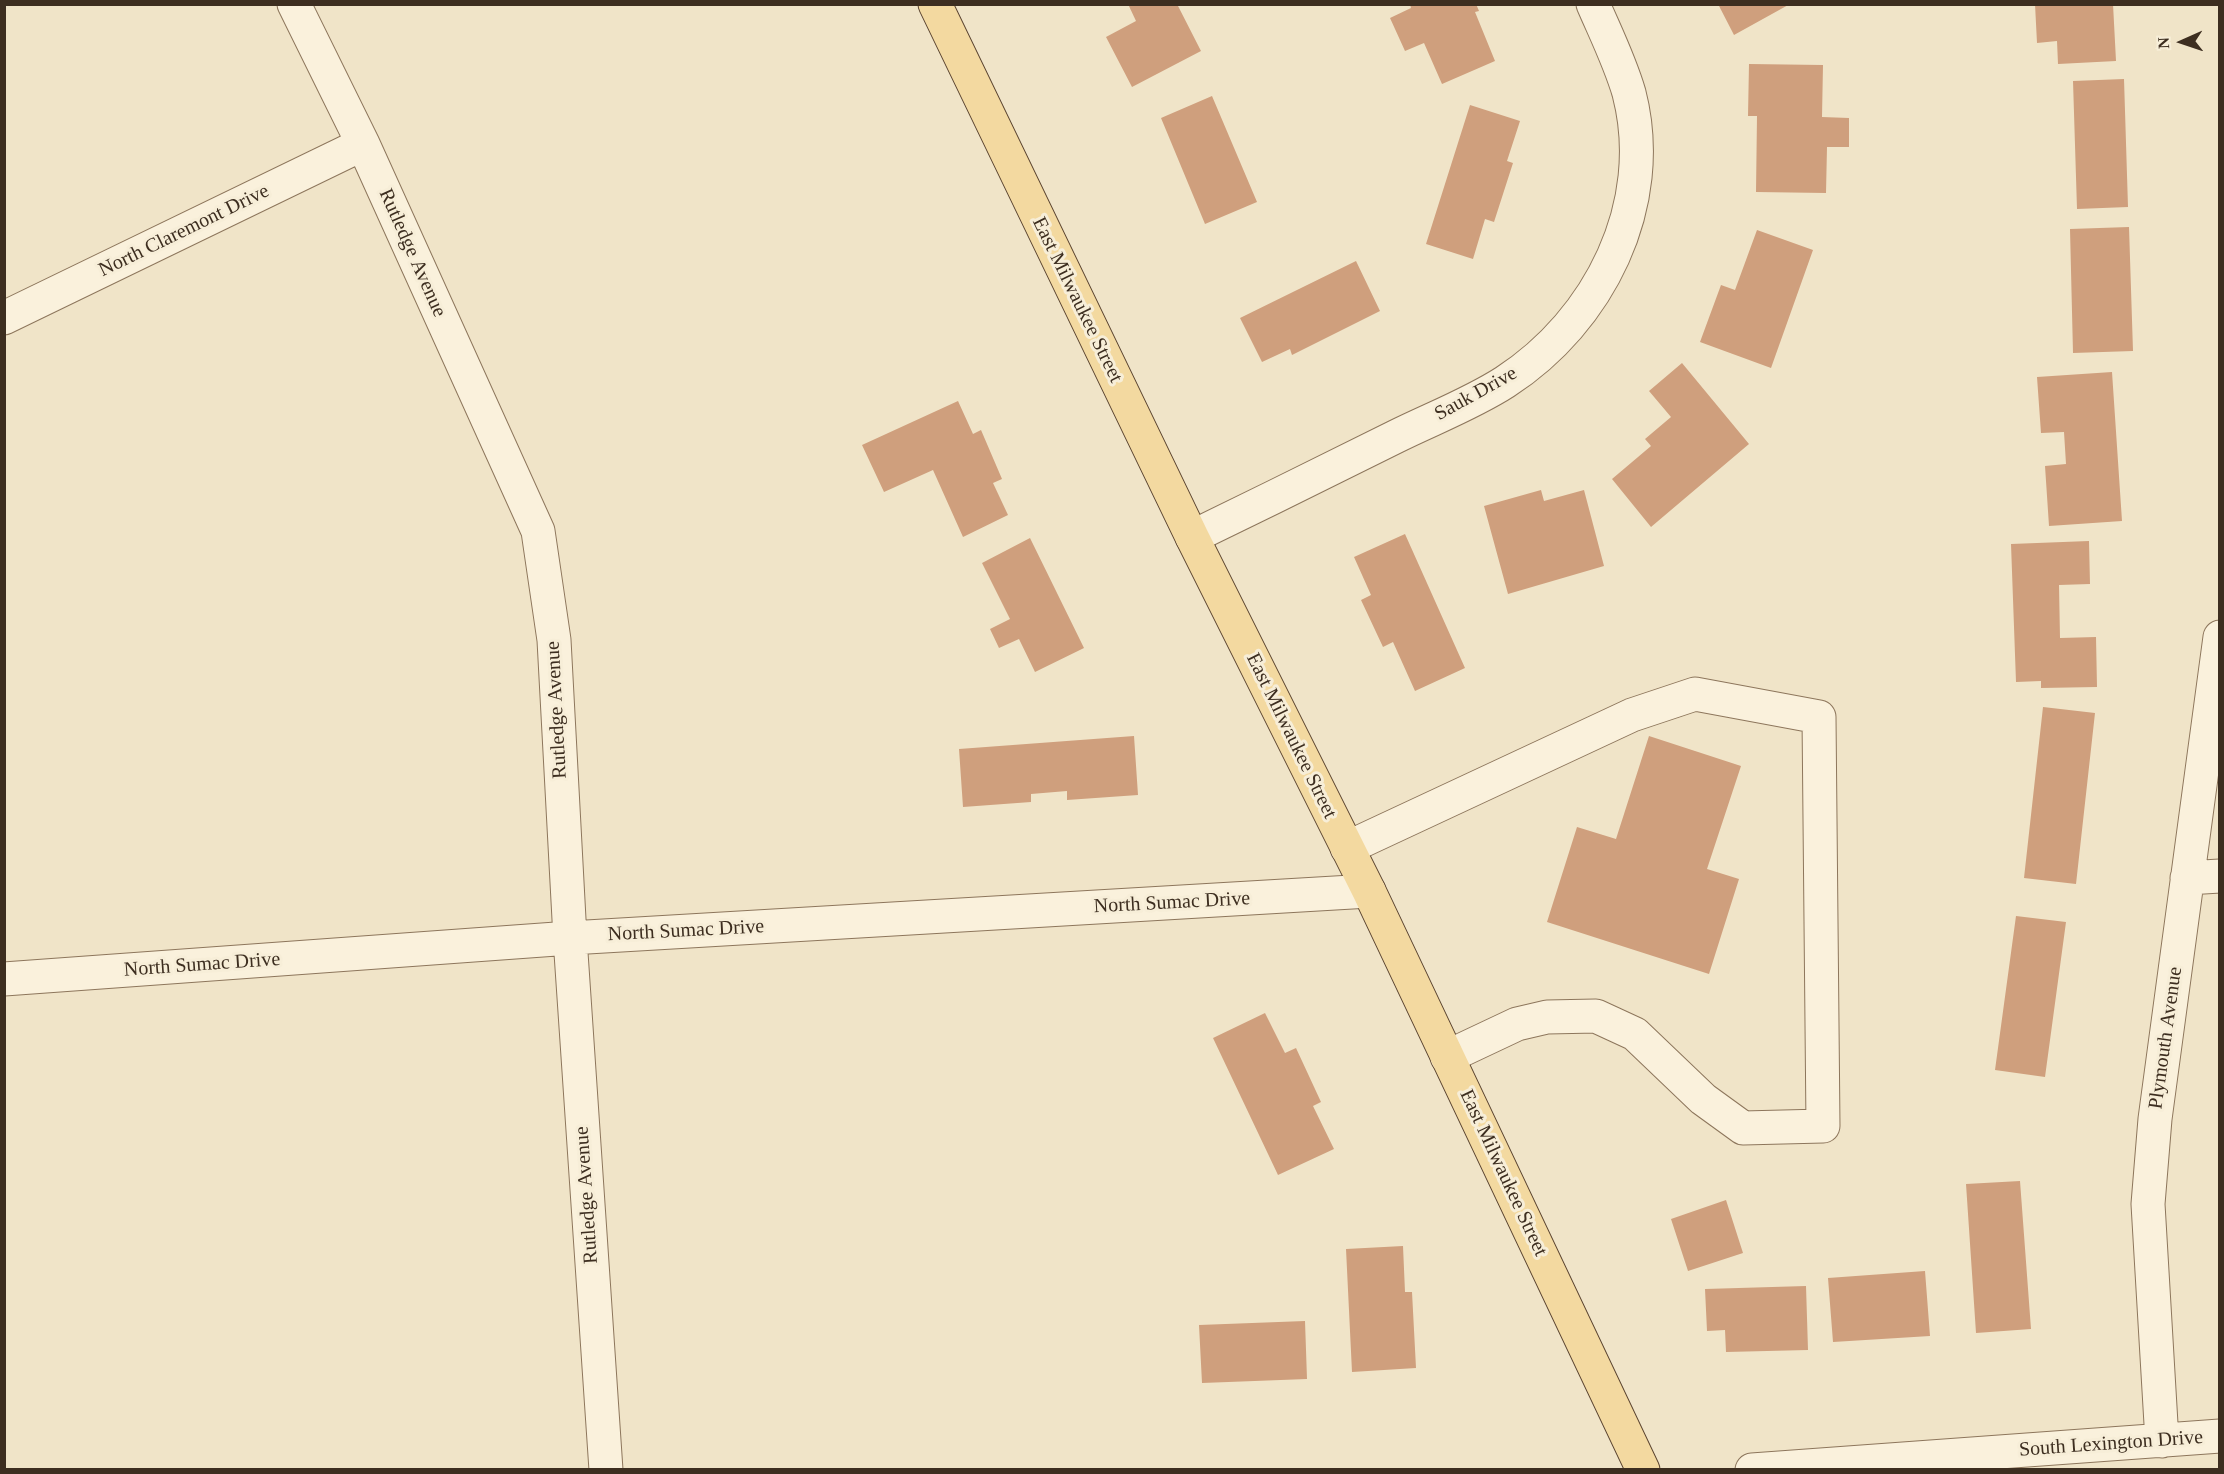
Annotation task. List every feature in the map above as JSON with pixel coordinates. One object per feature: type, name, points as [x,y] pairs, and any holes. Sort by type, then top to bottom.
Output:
[{"type":"main road","name":"East Milwaukee Street","points":[[935,4],[1192,537],[1369,891],[1643,1470]]},
{"type":"street","name":"Rutledge Avenue","points":[[294,4],[363,144],[538,531],[554,640],[570,938],[606,1470]]},
{"type":"street","name":"Sauk Drive","points":[[1192,537],[1504,382],[1552,345],[1588,304],[1611,264],[1624,230],[1634,190],[1636,160],[1629,95],[1619,61],[1593,4]]},
{"type":"street","name":"North Claremont Drive","points":[[4,318],[363,144]]},
{"type":"street","name":"Plymouth Avenue","points":[[2162,1441],[2148,1204],[2155,1119],[2220,637]]},
{"type":"street","points":[[1347,848],[1632,716],[1695,694],[1819,717],[1822,1126],[1743,1128],[1703,1099],[1635,1034],[1596,1016],[1547,1017],[1517,1024],[1448,1057]]},
{"type":"street","points":[[2187,878],[2220,876]]},
{"type":"street","name":"North Sumac Drive","points":[[4,979],[570,938],[1369,891]]},
{"type":"street","name":"South Lexington Drive","points":[[1752,1470],[2220,1437]]},
{"type":"building","points":[[1128,4],[1177,4],[1201,51],[1132,87],[1106,37],[1136,21]]},
{"type":"building","points":[[1410,4],[1476,4],[1479,11],[1475,12],[1495,61],[1442,84],[1424,43],[1405,51],[1390,18],[1411,8]]},
{"type":"building","points":[[1718,4],[1790,4],[1734,35]]},
{"type":"building","points":[[2035,4],[2113,4],[2116,61],[2058,64],[2057,41],[2037,43]]},
{"type":"building","points":[[1749,64],[1823,65],[1822,117],[1849,118],[1849,147],[1827,147],[1826,193],[1756,192],[1757,116],[1748,116]]},
{"type":"building","points":[[2124,79],[2128,207],[2077,209],[2073,81]]},
{"type":"building","points":[[1212,96],[1257,202],[1205,224],[1161,118]]},
{"type":"building","points":[[1470,105],[1520,121],[1507,161],[1513,163],[1494,222],[1485,219],[1473,259],[1426,244]]},
{"type":"building","points":[[2129,227],[2133,351],[2073,353],[2070,229]]},
{"type":"building","points":[[1757,230],[1813,250],[1771,368],[1700,342],[1721,285],[1735,290]]},
{"type":"building","points":[[1356,261],[1380,311],[1292,355],[1290,349],[1262,362],[1240,318]]},
{"type":"building","points":[[1682,363],[1749,444],[1651,527],[1612,479],[1651,446],[1645,439],[1671,417],[1649,391]]},
{"type":"building","points":[[2112,372],[2122,521],[2049,526],[2045,466],[2066,464],[2064,432],[2041,433],[2037,377]]},
{"type":"building","points":[[958,401],[973,434],[981,430],[1002,479],[993,483],[1008,515],[963,537],[933,470],[884,492],[862,445]]},
{"type":"building","points":[[1541,490],[1544,501],[1584,490],[1604,566],[1508,594],[1484,506]]},
{"type":"building","points":[[1405,534],[1465,668],[1415,691],[1393,642],[1383,647],[1361,600],[1371,595],[1354,557]]},
{"type":"building","points":[[1030,538],[1084,648],[1035,672],[1019,639],[999,648],[990,629],[1010,619],[982,563]]},
{"type":"building","points":[[2089,541],[2090,584],[2059,585],[2060,638],[2096,637],[2097,687],[2041,688],[2041,681],[2016,682],[2011,544]]},
{"type":"building","points":[[2043,707],[2095,713],[2076,884],[2024,878]]},
{"type":"building","points":[[1134,736],[1138,795],[1067,800],[1067,791],[1031,794],[1031,802],[963,807],[959,749]]},
{"type":"building","points":[[1649,736],[1741,766],[1707,869],[1739,879],[1709,974],[1547,922],[1577,827],[1616,839]]},
{"type":"building","points":[[2016,916],[2066,922],[2045,1077],[1995,1070]]},
{"type":"building","points":[[1265,1013],[1285,1053],[1296,1048],[1321,1102],[1313,1106],[1334,1149],[1278,1175],[1213,1038]]},
{"type":"building","points":[[2020,1181],[2031,1329],[1976,1333],[1966,1184]]},
{"type":"building","points":[[1726,1200],[1743,1253],[1688,1271],[1671,1219]]},
{"type":"building","points":[[1403,1246],[1405,1292],[1412,1292],[1416,1368],[1352,1372],[1346,1249]]},
{"type":"building","points":[[1925,1271],[1930,1336],[1833,1342],[1828,1278]]},
{"type":"building","points":[[1806,1286],[1808,1350],[1726,1352],[1725,1330],[1707,1331],[1705,1289]]},
{"type":"building","points":[[1305,1321],[1307,1379],[1202,1383],[1199,1325]]}]
